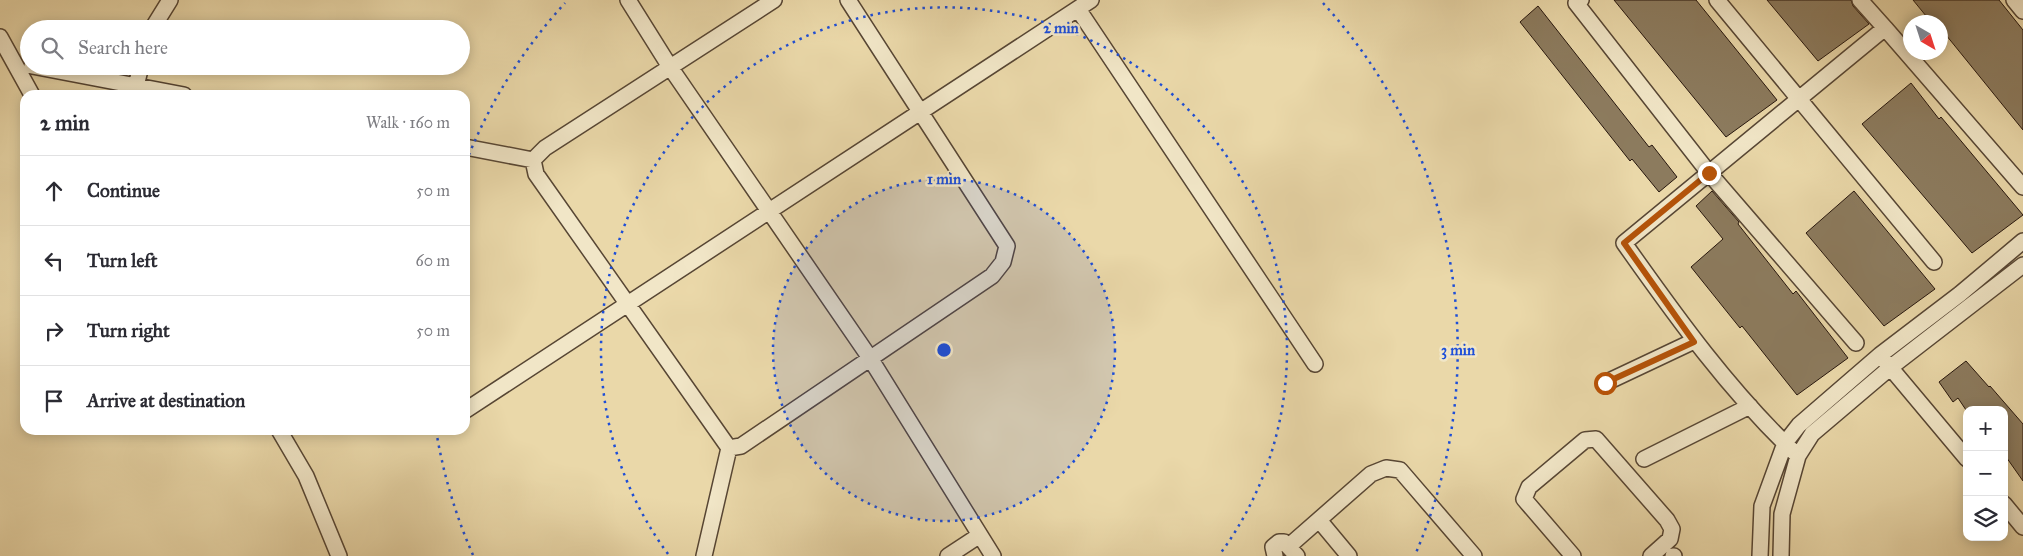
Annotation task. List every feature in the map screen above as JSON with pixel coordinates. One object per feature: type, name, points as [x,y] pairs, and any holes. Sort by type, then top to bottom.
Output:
[{"type":"street","points":[[158,20],[170,0]]},
{"type":"street","points":[[628,0],[670,67],[870,358],[993,556]]},
{"type":"street","points":[[533,160],[545,148],[774,0]]},
{"type":"street","points":[[729,448],[741,446],[992,276],[1003,262],[1007,246],[848,0]]},
{"type":"street","points":[[470,407],[1091,0]]},
{"type":"street","points":[[1581,0],[1576,3],[1709,173],[1856,343]]},
{"type":"street","points":[[1717,0],[1934,262]]},
{"type":"street","points":[[1860,0],[2023,187]]},
{"type":"street","points":[[2014,0],[2023,10]]},
{"type":"street","points":[[1078,9],[1315,364]]},
{"type":"street","points":[[1798,456],[1750,406],[1694,342],[1624,243],[1885,28]]},
{"type":"street","points":[[0,37],[20,59]]},
{"type":"street","points":[[27,75],[31,90]]},
{"type":"street","points":[[78,75],[157,90]]},
{"type":"street","points":[[136,86],[138,75]]},
{"type":"street","points":[[470,148],[533,160]]},
{"type":"street","points":[[533,160],[536,174],[729,448],[704,556]]},
{"type":"street","points":[[1760,556],[1762,506],[1785,443],[1799,425],[1880,355],[1960,294],[2023,241]]},
{"type":"street","points":[[1782,556],[1782,514],[1798,456],[1812,434],[1891,367],[2023,265]]},
{"type":"street","points":[[1605,383],[1694,342]]},
{"type":"street","points":[[1880,355],[1963,454]]},
{"type":"street","points":[[1644,459],[1750,406]]},
{"type":"street","points":[[281,435],[306,476],[339,556]]},
{"type":"street","points":[[1573,556],[1524,499],[1530,486],[1585,440],[1596,440],[1667,520],[1672,529],[1670,539],[1651,556]]},
{"type":"street","points":[[1275,556],[1274,547],[1279,542],[1284,542],[1293,551],[1319,520],[1371,474],[1386,468],[1400,470],[1474,556]]},
{"type":"street","points":[[2008,509],[2023,527]]},
{"type":"street","points":[[1319,520],[1349,556]]},
{"type":"street","points":[[948,556],[980,535]]},
{"type":"building","points":[[1614,0],[1696,0],[1777,100],[1726,137]]},
{"type":"building","points":[[1767,0],[1851,0],[1853,6],[1869,24],[1818,61]]},
{"type":"building","points":[[1913,0],[1999,0],[2023,30],[2023,130],[1948,37],[1948,15],[1925,15]]},
{"type":"building","points":[[1538,6],[1649,147],[1652,145],[1677,177],[1659,192],[1632,159],[1630,161],[1520,22]]},
{"type":"building","points":[[1911,83],[1939,119],[1941,117],[2023,215],[1972,253],[1862,124]]},
{"type":"building","points":[[1712,191],[1739,222],[1738,224],[1793,294],[1796,291],[1848,358],[1797,395],[1742,326],[1740,328],[1691,267],[1723,239],[1696,206]]},
{"type":"building","points":[[1854,191],[1935,289],[1884,326],[1806,233]]},
{"type":"building","points":[[1966,361],[2007,406],[1963,406],[1958,398],[1953,402],[1939,382]]},
{"type":"building","points":[[2008,407],[2023,424],[2023,481],[2008,460]]},
{"type":"route","points":[[1605,383],[1694,342],[1624,243],[1709,173]]}]
